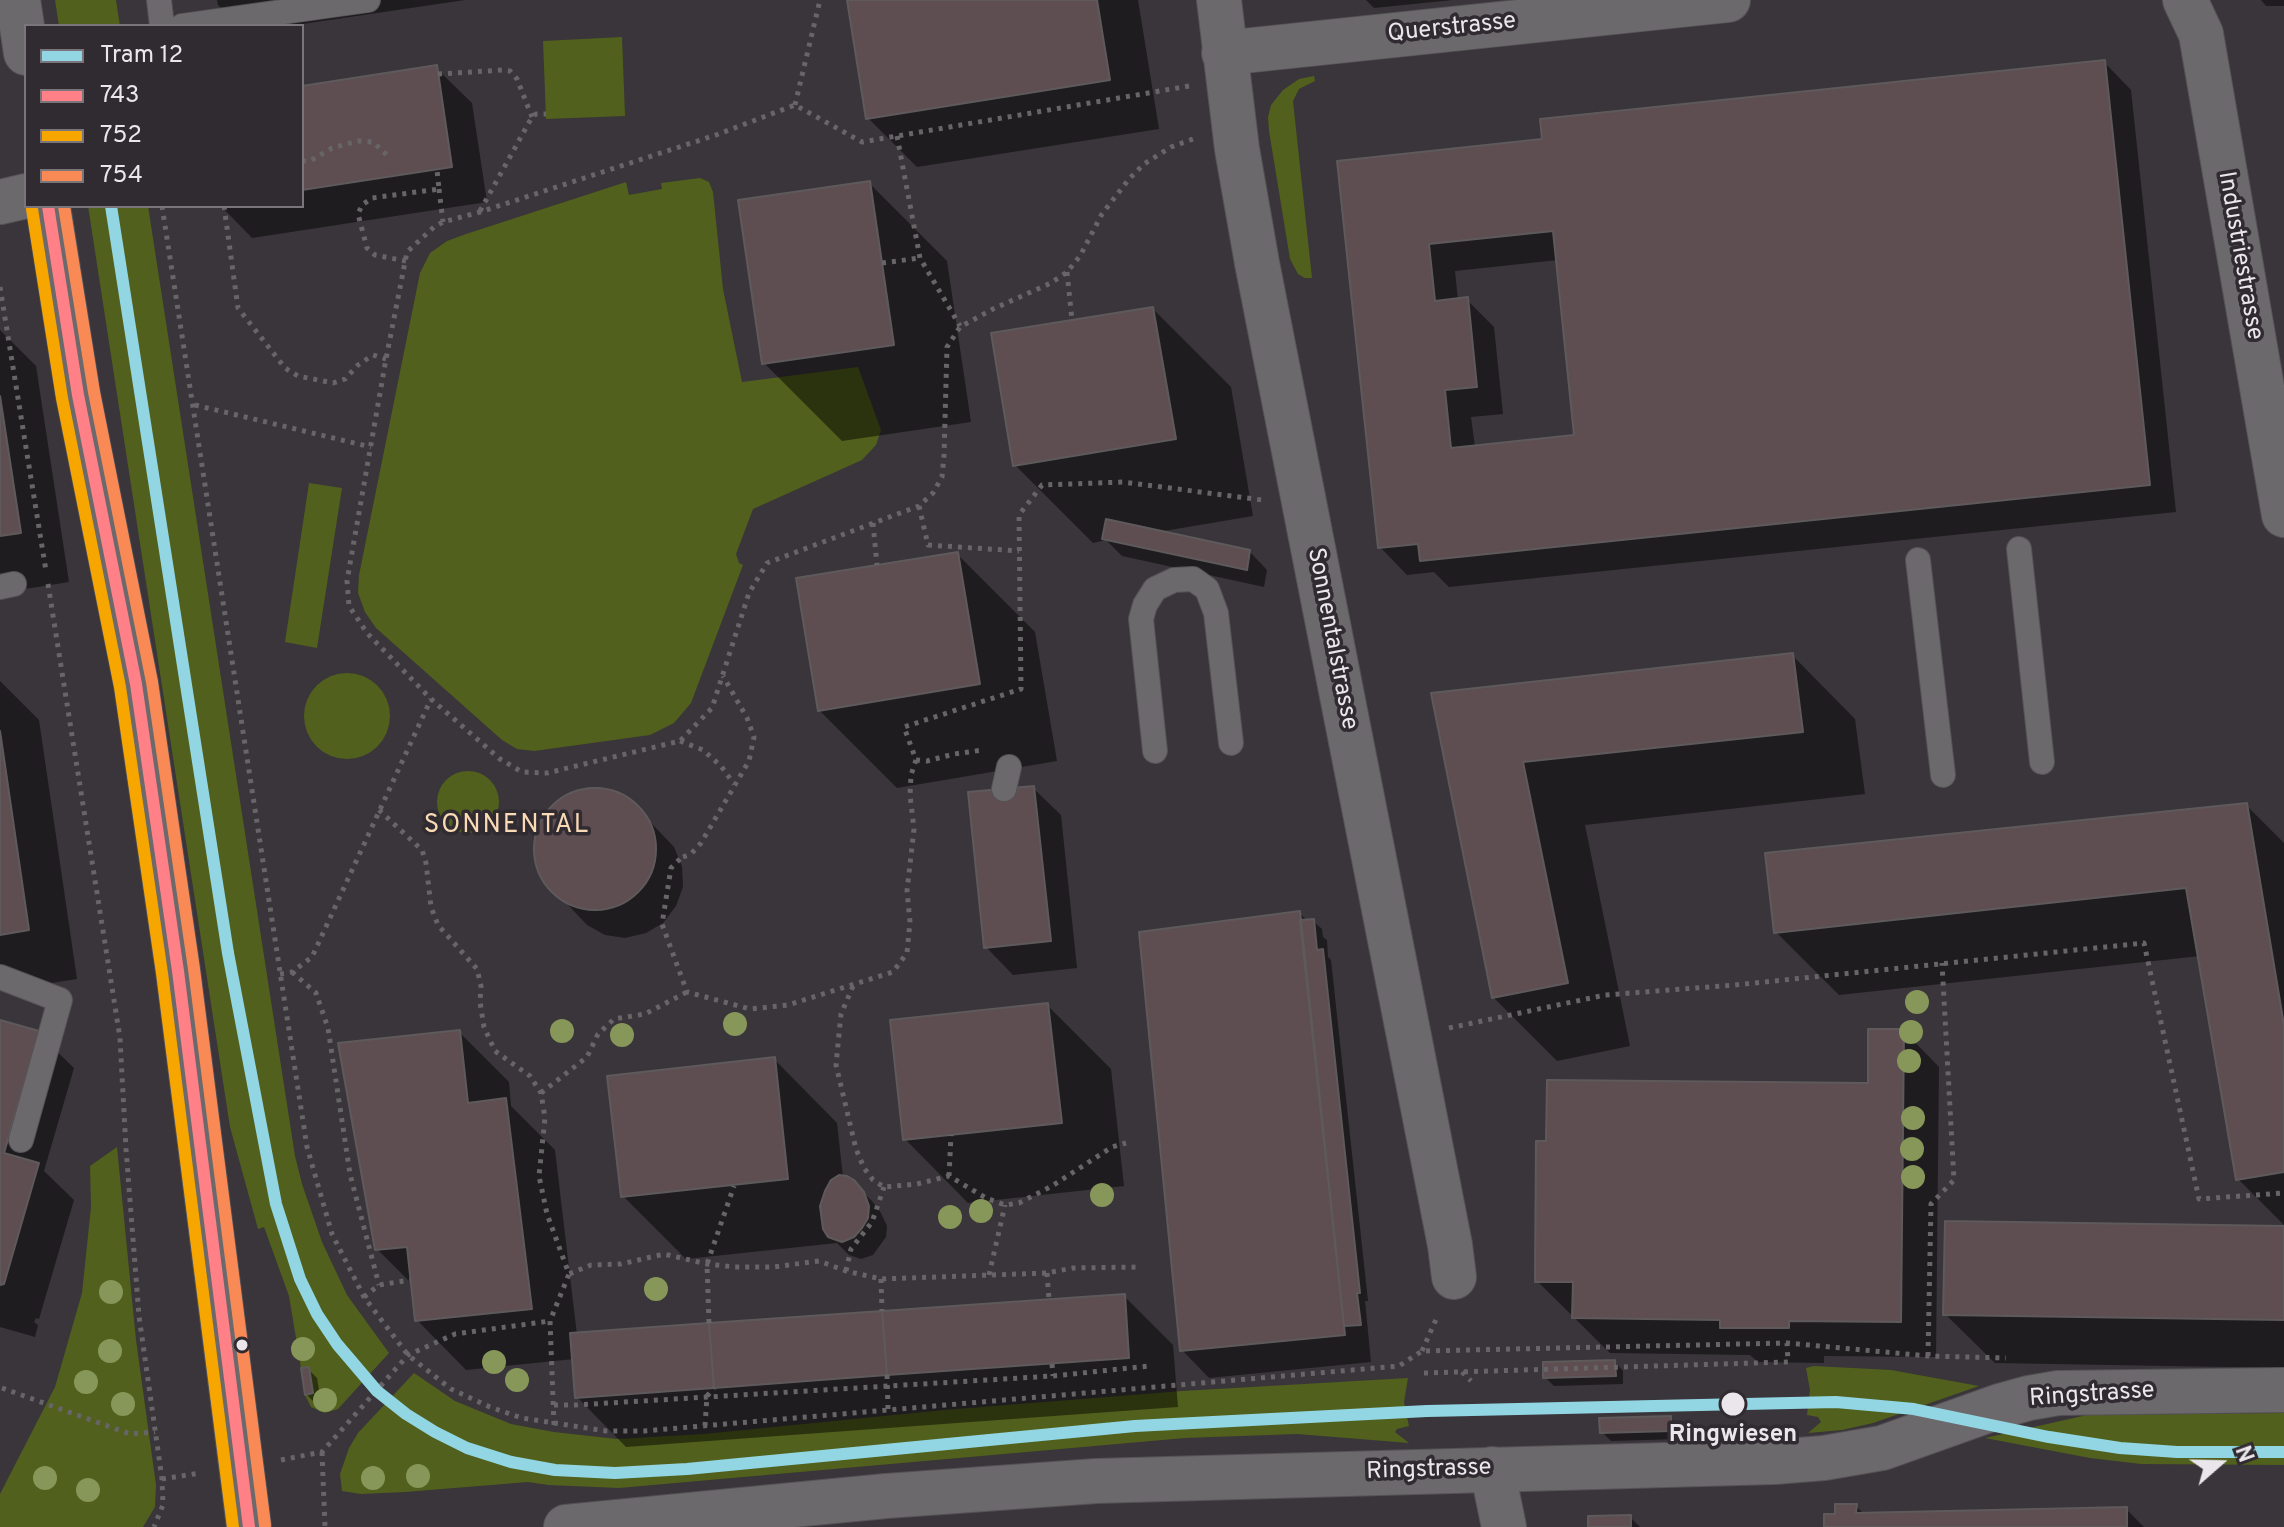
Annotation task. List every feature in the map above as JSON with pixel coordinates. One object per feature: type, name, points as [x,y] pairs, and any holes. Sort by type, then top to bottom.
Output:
[{"type":"main road","points":[[18,0],[24,40]]},
{"type":"main road","name":"Sonnentalstrasse","points":[[1219,0],[1211,68],[1237,149],[1454,1277]]},
{"type":"main road","name":"Querstrasse","points":[[1211,68],[1728,0]]},
{"type":"main road","name":"Industriestrasse","points":[[2185,0],[2201,34],[2284,515]]},
{"type":"main road","points":[[0,202],[24,196]]},
{"type":"main road","points":[[48,208],[78,395],[136,684],[178,971],[249,1527]]},
{"type":"main road","name":"Ringstrasse","points":[[566,1527],[886,1496],[1096,1481],[1774,1462],[1824,1458],[1882,1448],[2000,1406],[2058,1393],[2284,1390]]},
{"type":"main road","points":[[1492,1469],[1504,1527]]},
{"type":"lane","points":[[159,0],[162,24]]},
{"type":"lane","points":[[196,24],[368,0]]},
{"type":"lane","points":[[2019,549],[2042,762]]},
{"type":"lane","points":[[1918,560],[1943,775]]},
{"type":"lane","points":[[1155,751],[1141,619],[1155,589],[1174,580],[1193,579],[1207,589],[1216,613],[1231,743]]},
{"type":"lane","points":[[0,977],[60,1000],[21,1140]]},
{"type":"path","points":[[795,105],[820,0]]},
{"type":"path","points":[[1205,134],[1171,147],[1144,164],[1129,179],[1102,214],[1080,256],[1067,272],[1051,283],[960,327],[947,347],[942,477],[933,493],[919,506],[767,563],[749,593],[712,708],[680,741],[547,773],[522,772],[500,759],[431,699],[367,633],[349,606],[347,581],[407,252],[443,222],[716,135],[795,105],[862,142],[1211,68]]},
{"type":"path","points":[[438,74],[510,71],[517,79],[532,117]]},
{"type":"path","points":[[480,212],[532,117],[546,114]]},
{"type":"path","points":[[897,136],[920,258],[960,327]]},
{"type":"path","points":[[304,161],[310,161],[332,148],[358,141],[373,142],[388,156]]},
{"type":"path","points":[[437,170],[443,222]]},
{"type":"path","points":[[406,261],[375,255],[367,248],[358,214],[362,205],[372,198],[439,189]]},
{"type":"path","points":[[162,208],[307,1147],[332,1234],[364,1297],[408,1355],[451,1389],[490,1407],[554,1425],[606,1431],[644,1431],[1399,1366],[1422,1351],[1787,1343],[1928,1356],[2021,1358]]},
{"type":"path","points":[[224,208],[238,308],[285,368],[298,376],[333,383],[345,379],[373,355],[386,359]]},
{"type":"path","points":[[882,263],[920,258]]},
{"type":"path","points":[[1067,272],[1072,320]]},
{"type":"path","points":[[0,287],[120,1038],[139,1316],[163,1505],[154,1527]]},
{"type":"path","points":[[195,405],[371,447]]},
{"type":"path","points":[[541,1093],[587,1057],[598,1034],[614,1019],[645,1014],[687,992],[750,1009],[788,1005],[893,972],[907,953],[910,922],[907,891],[914,829],[910,785],[916,760],[904,727],[1021,689],[1019,515],[1042,485],[1123,482],[1276,502]]},
{"type":"path","points":[[919,506],[928,545],[1019,551]]},
{"type":"path","points":[[873,523],[877,565]]},
{"type":"path","points":[[687,992],[662,924],[671,868],[701,843],[749,761],[754,737],[723,676]]},
{"type":"path","points":[[280,974],[292,972],[312,957],[431,699]]},
{"type":"path","points":[[680,741],[703,750],[721,766],[734,784]]},
{"type":"path","points":[[916,760],[927,761],[1010,746],[1006,778]]},
{"type":"path","points":[[379,810],[422,850],[431,907],[438,925],[477,969],[484,1027],[495,1051],[530,1076],[541,1093],[545,1118],[539,1176],[547,1214],[569,1274],[550,1321],[554,1425]]},
{"type":"path","points":[[1409,1037],[1605,995],[1735,985],[2144,943],[2199,1199],[2284,1193]]},
{"type":"path","points":[[1928,1356],[1931,1204],[1954,1180],[1942,963]]},
{"type":"path","points":[[292,972],[316,993],[328,1028],[350,1174],[379,1285]]},
{"type":"path","points":[[853,986],[841,1014],[836,1065],[856,1149],[864,1168],[873,1180],[884,1187],[917,1184],[949,1176],[986,1198],[1005,1205],[1019,1203],[1052,1186],[1112,1147],[1126,1143]]},
{"type":"path","points":[[949,1176],[951,1135]]},
{"type":"path","points":[[709,1323],[707,1264],[734,1186]]},
{"type":"path","points":[[846,1271],[851,1249],[872,1222],[884,1187]]},
{"type":"path","points":[[989,1275],[1005,1205]]},
{"type":"path","points":[[569,1274],[591,1265],[621,1264],[664,1254],[707,1264],[773,1267],[819,1261],[881,1279],[1140,1267]]},
{"type":"path","points":[[1047,1273],[1049,1299]]},
{"type":"path","points":[[881,1279],[882,1311]]},
{"type":"path","points":[[364,1297],[379,1285],[410,1280]]},
{"type":"path","points":[[325,1527],[322,1452],[408,1355],[455,1334],[550,1321]]},
{"type":"path","points":[[1424,1373],[1788,1362],[1787,1343]]},
{"type":"path","points":[[1742,1373],[1747,1363]]},
{"type":"path","points":[[1052,1364],[1053,1376]]},
{"type":"path","points":[[554,1405],[1053,1376],[1149,1366]]},
{"type":"path","points":[[1462,1372],[1471,1381]]},
{"type":"path","points":[[887,1375],[888,1409]]},
{"type":"path","points":[[2,1388],[130,1434],[155,1432]]},
{"type":"path","points":[[705,1426],[707,1396],[714,1388]]},
{"type":"green space","points":[[55,0],[116,0],[120,24],[59,24]]},
{"type":"green space","points":[[622,37],[625,116],[546,119],[543,41]]},
{"type":"green space","points":[[1314,76],[1315,81],[1299,89],[1293,101],[1312,278],[1305,278],[1298,274],[1290,259],[1268,117],[1271,105],[1283,90],[1299,79]]},
{"type":"green space","points":[[700,178],[709,182],[713,192],[723,289],[742,382],[858,367],[881,430],[876,445],[862,460],[753,509],[736,554],[743,565],[691,703],[674,723],[650,735],[534,751],[517,749],[502,740],[376,628],[365,612],[358,593],[359,575],[420,273],[430,253],[447,241],[466,234],[626,182],[629,195],[662,189],[661,183]]},
{"type":"green space","points":[[88,208],[148,208],[295,1156],[322,1242],[347,1295],[389,1353],[338,1409],[325,1413],[311,1407],[305,1395],[313,1393],[309,1367],[301,1368],[289,1296],[264,1227],[258,1229],[230,1127]]},
{"type":"green space","points":[[309,483],[342,488],[317,648],[285,642]]},
{"type":"green space","points":[[347,673],[364,676],[378,685],[387,699],[390,716],[387,733],[378,747],[364,756],[347,759],[330,756],[316,747],[307,733],[304,716],[307,699],[316,685],[330,676]]},
{"type":"green space","points":[[468,771],[490,780],[499,802],[490,824],[468,833],[446,824],[437,802],[446,780]]},
{"type":"green space","points":[[117,1147],[136,1340],[156,1485],[155,1507],[143,1527],[0,1527],[0,1494],[55,1387],[82,1293],[91,1207],[90,1166]]},
{"type":"green space","points":[[1806,1368],[1891,1370],[1979,1386],[1873,1423],[1808,1433],[1821,1422],[1818,1417],[1807,1415],[1810,1390]]},
{"type":"green space","points":[[414,1373],[455,1401],[511,1424],[617,1439],[1182,1391],[1408,1378],[1404,1402],[1409,1426],[1395,1432],[1409,1443],[1297,1434],[1185,1438],[619,1488],[528,1482],[405,1492],[361,1494],[342,1491],[340,1474],[358,1433]]},
{"type":"green space","points":[[2284,1413],[2284,1465],[2141,1464],[2090,1458],[1985,1438],[2087,1415]]},
{"type":"building","points":[[847,0],[1097,0],[1110,80],[866,119]]},
{"type":"building","points":[[2105,60],[2150,485],[1420,561],[1418,544],[1378,548],[1337,161],[1542,139],[1540,119]],"holes":[[[1553,231],[1574,435],[1451,448],[1445,390],[1477,387],[1468,297],[1435,301],[1429,244]]]},
{"type":"building","points":[[437,65],[452,167],[304,190],[304,86]]},
{"type":"building","points":[[870,181],[894,345],[762,364],[738,200]]},
{"type":"building","points":[[1153,307],[1176,439],[1013,466],[991,333]]},
{"type":"building","points":[[0,396],[21,533],[0,536]]},
{"type":"building","points":[[1106,519],[1250,550],[1247,570],[1102,539]]},
{"type":"building","points":[[958,552],[980,684],[818,711],[796,578]]},
{"type":"building","points":[[1793,653],[1803,732],[1523,762],[1568,983],[1492,998],[1431,693]]},
{"type":"building","points":[[0,731],[29,930],[0,935]]},
{"type":"building","points":[[1034,786],[1051,941],[984,948],[968,792]]},
{"type":"building","points":[[595,788],[618,793],[638,806],[651,826],[656,849],[651,872],[638,892],[618,905],[595,910],[572,905],[552,892],[539,872],[534,849],[539,826],[552,806],[572,793]]},
{"type":"building","points":[[2247,803],[2284,1025],[2284,1172],[2236,1180],[2186,888],[1774,933],[1765,853]]},
{"type":"building","points":[[1300,911],[1345,1335],[1180,1351],[1139,932]]},
{"type":"building","points":[[1314,919],[1317,950],[1323,949],[1361,1325],[1344,1326],[1300,920]]},
{"type":"building","points":[[1048,1003],[1062,1123],[903,1140],[890,1020]]},
{"type":"building","points":[[0,1020],[39,1031],[4,1153],[39,1163],[4,1284],[0,1285]]},
{"type":"building","points":[[1868,1029],[1904,1029],[1901,1322],[1789,1321],[1789,1328],[1720,1328],[1720,1320],[1572,1318],[1573,1282],[1535,1282],[1536,1141],[1546,1141],[1547,1080],[1868,1083]]},
{"type":"building","points":[[460,1030],[468,1103],[506,1098],[532,1309],[415,1321],[407,1247],[375,1250],[338,1043]]},
{"type":"building","points":[[775,1057],[788,1179],[621,1197],[607,1076]]},
{"type":"building","points":[[839,1175],[854,1180],[864,1192],[869,1206],[868,1218],[862,1228],[854,1237],[842,1242],[828,1237],[823,1229],[820,1206],[831,1180]]},
{"type":"building","points":[[1945,1221],[2284,1226],[2284,1320],[1943,1315]]},
{"type":"building","points":[[1125,1294],[1129,1358],[887,1375],[882,1311]]},
{"type":"building","points":[[882,1311],[887,1375],[714,1388],[709,1323]]},
{"type":"building","points":[[709,1323],[714,1388],[575,1398],[570,1333]]},
{"type":"building","points":[[1615,1360],[1616,1376],[1543,1378],[1543,1362]]},
{"type":"building","points":[[309,1367],[313,1393],[305,1395],[301,1368]]},
{"type":"building","points":[[1671,1416],[1671,1431],[1600,1433],[1599,1418]]},
{"type":"building","points":[[1835,1504],[1857,1504],[1856,1513],[2127,1507],[2127,1527],[1824,1527],[1824,1514],[1835,1514]]},
{"type":"building","points":[[1631,1515],[1631,1527],[1588,1527],[1588,1516]]},
{"type":"tram line","name":"12","points":[[111,208],[228,953],[276,1204],[300,1279],[317,1314],[337,1344],[377,1391],[435,1432],[467,1448],[511,1462],[555,1470],[615,1473],[687,1469],[1135,1426],[1427,1411],[1836,1402],[1914,1409],[2120,1448],[2177,1452],[2284,1452]]},
{"type":"transit line","name":"743","points":[[48,208],[78,395],[136,684],[178,971],[249,1527]]},
{"type":"transit line","name":"754","points":[[64,208],[94,392],[152,682],[194,969],[265,1525]]},
{"type":"transit line","name":"752","points":[[32,209],[62,398],[120,687],[162,973],[233,1527]]},
{"type":"place","name":"Ringwiesen","points":[[1733,1404]]},
{"type":"district","name":"SONNENTAL","points":[[507,827]]}]
